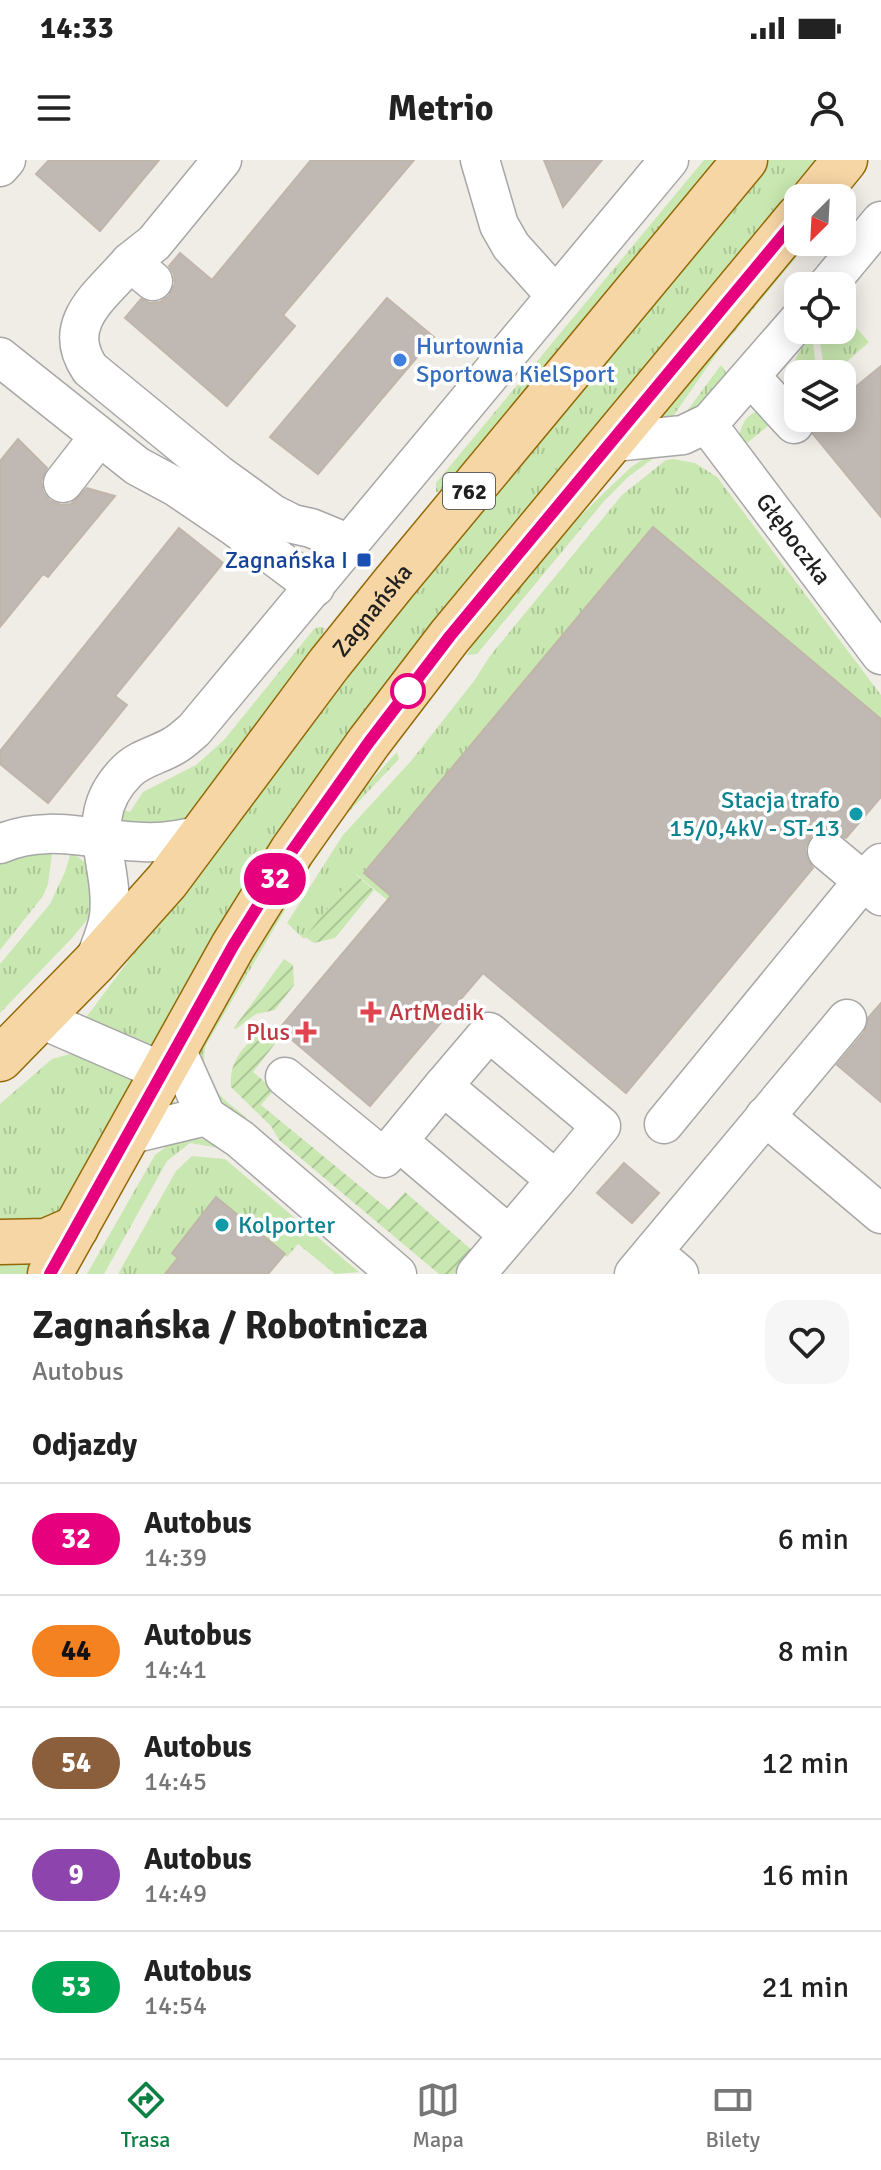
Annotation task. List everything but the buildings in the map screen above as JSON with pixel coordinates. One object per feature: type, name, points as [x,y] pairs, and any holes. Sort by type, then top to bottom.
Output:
[{"type":"main road","name":"Zagnańska","points":[[0,1059],[153,898],[329,664],[745,160]]},
{"type":"main road","points":[[825,184],[845,160]]},
{"type":"main road","points":[[50,1274],[233,946],[292,851],[369,742],[450,636],[784,234]]},
{"type":"main road","points":[[0,1242],[46,1241],[76,1228]]},
{"type":"street","points":[[0,167],[6,160]]},
{"type":"street","points":[[222,160],[154,243],[142,272],[81,321],[77,344],[90,369],[218,474],[273,514],[350,544]]},
{"type":"street","points":[[480,160],[499,225],[511,246],[555,295]]},
{"type":"street","points":[[94,963],[109,918],[100,837],[106,801],[112,787],[130,768],[175,745],[194,730],[669,160]]},
{"type":"street","points":[[843,272],[874,246]]},
{"type":"street","points":[[613,442],[683,435],[707,424],[718,416],[784,338]]},
{"type":"street","points":[[3,365],[137,466],[176,487],[235,527],[315,587]]},
{"type":"street","points":[[751,377],[784,413]]},
{"type":"street","name":"Głęboczka","points":[[707,424],[881,655]]},
{"type":"street","points":[[63,483],[98,438]]},
{"type":"street","points":[[0,844],[14,838],[50,834],[139,842],[177,841],[204,834]]},
{"type":"street","points":[[664,1124],[875,880],[827,851]]},
{"type":"street","points":[[41,1019],[169,1060],[206,1116],[240,1139],[397,1274]]},
{"type":"street","points":[[656,1267],[765,1116],[847,1019]]},
{"type":"street","points":[[285,1077],[384,1158],[489,1032],[601,1126],[476,1274]]},
{"type":"street","points":[[443,1086],[556,1180]]},
{"type":"street","points":[[127,1135],[206,1116]]},
{"type":"street","points":[[765,1116],[881,1214]]},
{"type":"street","points":[[398,1141],[509,1235]]},
{"type":"green space","points":[[704,160],[723,160],[470,463],[436,492],[436,483]]},
{"type":"green space","points":[[766,160],[823,160],[805,184],[784,184],[784,212],[154,1052],[82,1023],[362,648]]},
{"type":"green space","points":[[789,256],[797,256],[717,353],[667,425],[655,416]]},
{"type":"green space","points":[[856,328],[869,342],[849,360],[823,360],[820,344],[856,344]]},
{"type":"green space","points":[[806,344],[813,344],[815,360],[795,360]]},
{"type":"green space","points":[[721,365],[729,377],[715,398],[681,419]]},
{"type":"green space","points":[[759,411],[774,421],[742,447],[738,441],[742,426],[750,415]]},
{"type":"green space","points":[[662,452],[628,477],[605,500],[477,654],[467,655],[499,604],[565,531],[631,467],[648,456]]},
{"type":"green space","points":[[666,460],[695,463],[717,477],[881,695],[881,719],[652,528],[365,873],[425,924],[421,928],[356,874],[304,939],[287,923],[343,835],[411,761],[490,656],[622,495]]},
{"type":"green space","points":[[325,628],[313,655],[195,814],[170,825],[117,824],[118,808],[130,812],[143,792],[196,765],[224,740],[314,629]]},
{"type":"green space","points":[[397,752],[399,759],[343,818],[310,867],[206,1045],[204,1057],[208,1078],[220,1095],[246,1117],[243,1123],[210,1098],[197,1054],[203,1034],[339,816]]},
{"type":"green space","points":[[53,847],[48,884],[43,896],[0,950],[0,858]]},
{"type":"green space","points":[[71,852],[86,863],[95,876],[91,915],[0,1013],[0,964],[50,904]]},
{"type":"green space","points":[[355,874],[374,890],[335,938],[314,943],[305,937]]},
{"type":"green space","points":[[284,959],[293,965],[294,985],[275,1010],[256,1014],[234,1028]]},
{"type":"green space","points":[[264,1030],[277,1041],[253,1072],[274,1090],[261,1105],[389,1210],[405,1192],[473,1251],[454,1274],[439,1274],[279,1140],[271,1126],[231,1087],[232,1069],[239,1054]]},
{"type":"green space","points":[[77,1052],[139,1080],[69,1204],[51,1219],[0,1228],[0,1104],[52,1059]]},
{"type":"green space","points":[[202,1139],[224,1145],[219,1148],[190,1143],[167,1161],[104,1274],[87,1274],[155,1155],[171,1143]]},
{"type":"green space","points":[[192,1156],[225,1159],[359,1272],[335,1274],[298,1244],[287,1257],[216,1197],[172,1252],[178,1258],[165,1274],[118,1274],[176,1171]]},
{"type":"green space","points":[[32,1254],[29,1274],[0,1274],[0,1255]]},
{"type":"bus line","name":"32","points":[[50,1274],[233,946],[292,851],[369,742],[450,636],[784,234]]},
{"type":"place","name":"Hurtownia Sportowa KielSport","points":[[400,360]]},
{"type":"place","name":"Zagnańska I","points":[[364,560]]},
{"type":"place","name":"Stacja trafo 15/0,4kV - ST-13","points":[[856,814]]},
{"type":"place","name":"ArtMedik","points":[[371,1012]]},
{"type":"place","name":"Plus","points":[[306,1032]]},
{"type":"place","name":"Kolporter","points":[[222,1225]]}]
